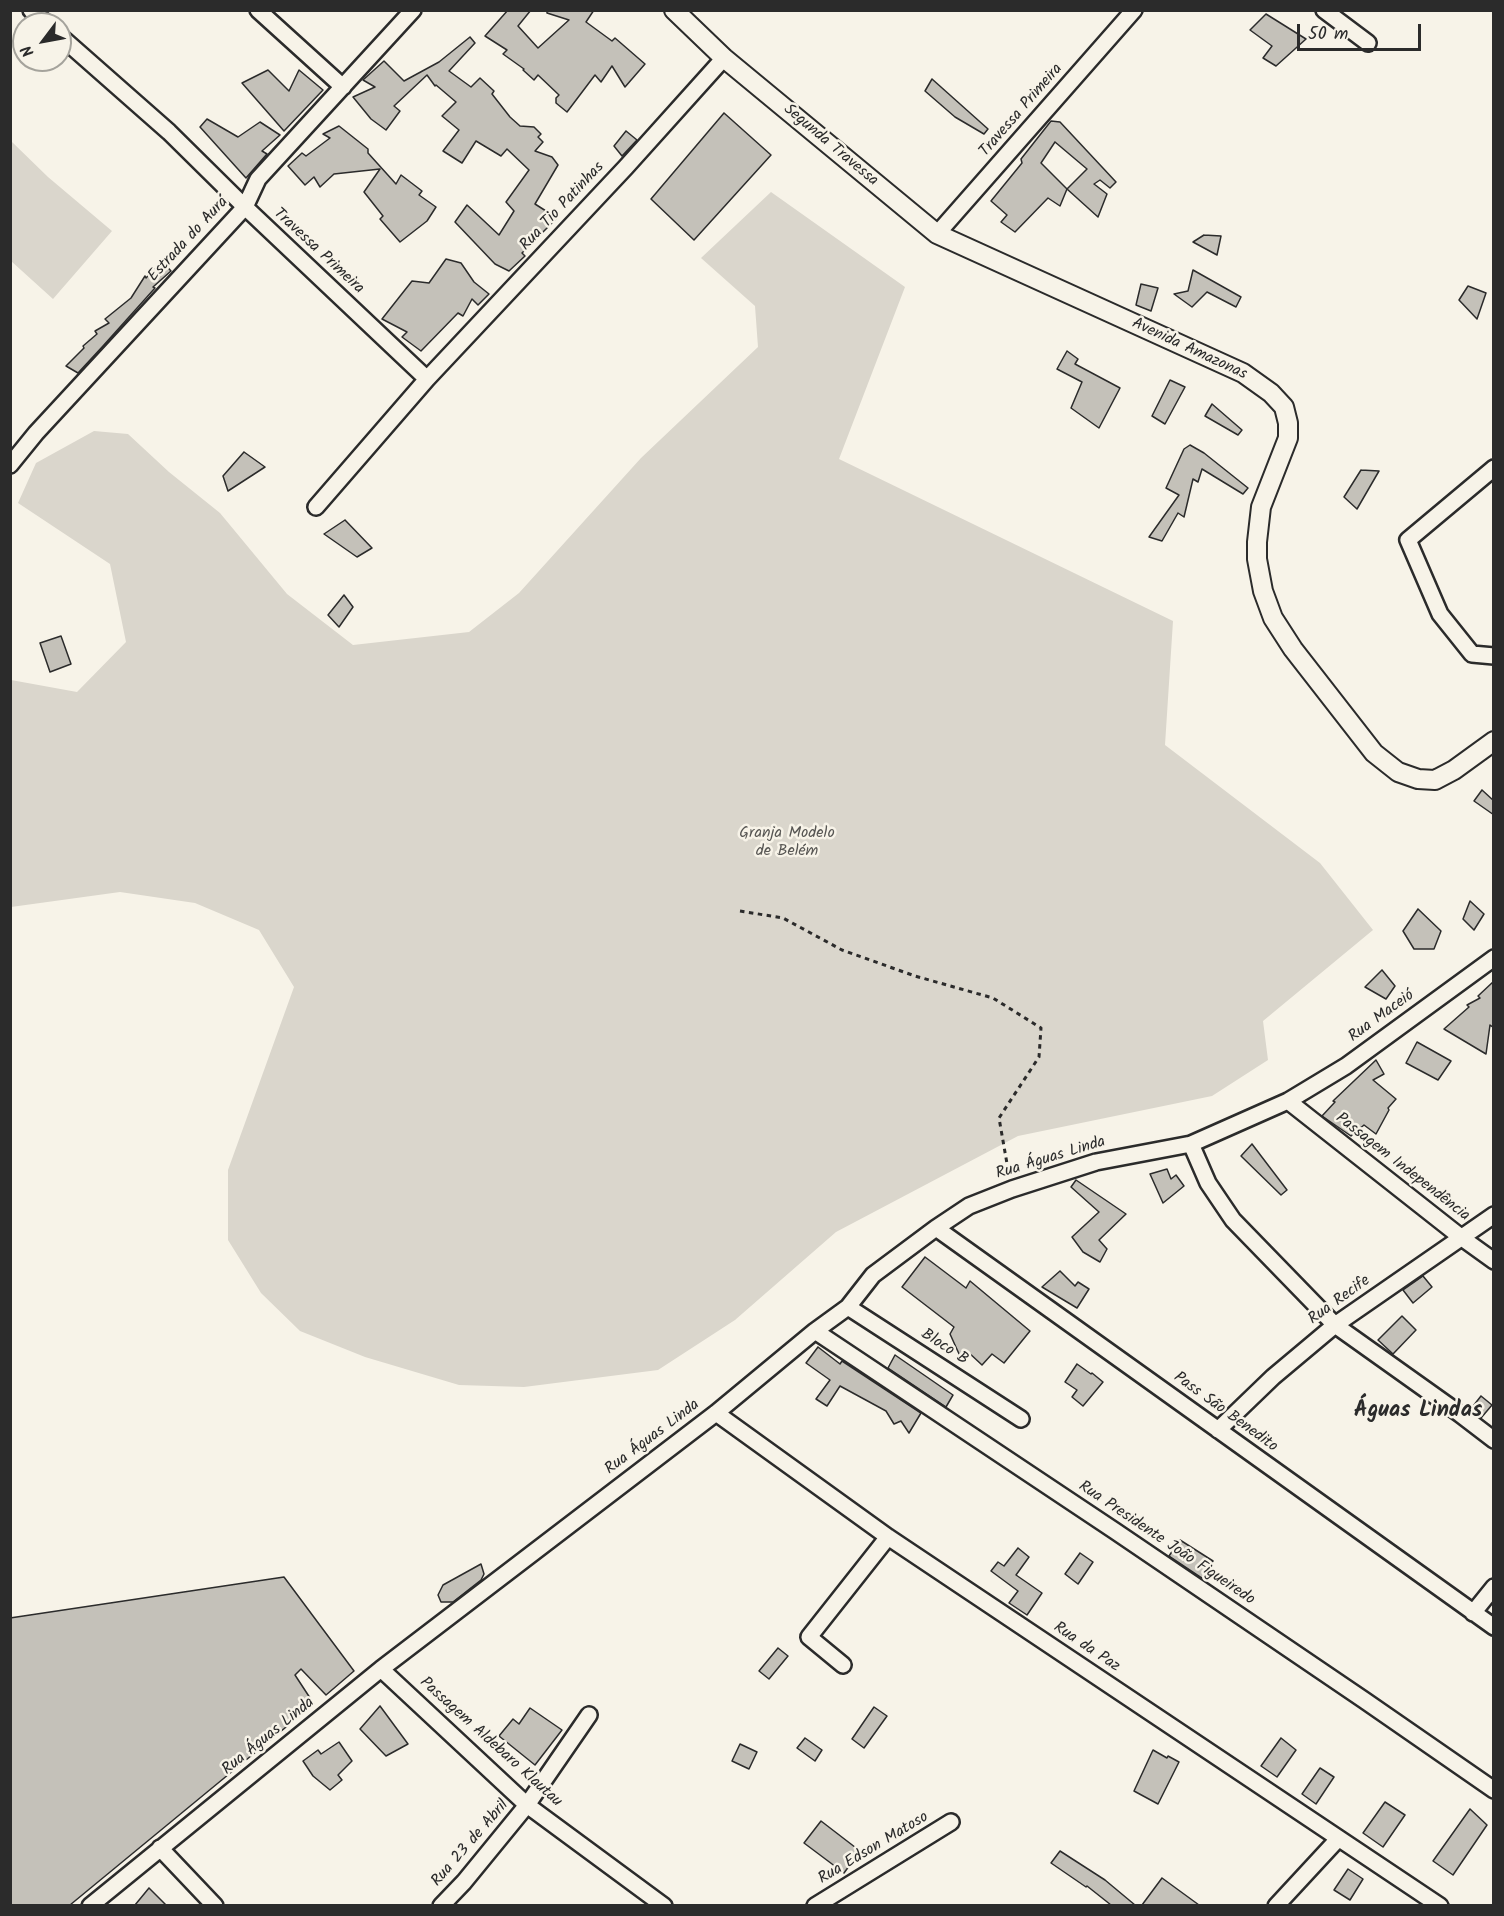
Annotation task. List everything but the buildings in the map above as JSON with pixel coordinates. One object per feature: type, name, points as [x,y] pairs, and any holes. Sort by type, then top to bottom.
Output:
[{"type":"street","points":[[258,10],[343,87]]},
{"type":"street","name":"Estrada do Aurá","points":[[10,465],[36,433],[245,207],[258,179],[413,10]]},
{"type":"street","name":"Segunda Travessa","points":[[674,10],[724,58],[937,234]]},
{"type":"street","name":"Travessa Primeira","points":[[937,234],[1134,10]]},
{"type":"street","points":[[1324,10],[1368,44]]},
{"type":"street","name":"Travessa Primeira","points":[[72,47],[169,132],[427,379]]},
{"type":"street","name":"Rua Tio Patinhas","points":[[427,379],[626,167],[724,58]]},
{"type":"street","name":"Avenida Amazonas","points":[[937,234],[1243,373],[1272,393],[1284,407],[1288,430],[1288,438],[1261,507],[1257,542],[1257,559],[1263,591],[1273,618],[1293,649],[1374,753],[1398,772],[1418,779],[1435,780],[1454,770],[1494,741]]},
{"type":"street","points":[[316,507],[427,379]]},
{"type":"street","points":[[1494,468],[1408,540],[1440,614],[1472,654],[1494,656]]},
{"type":"street","name":"Rua Maceió","points":[[1288,1101],[1346,1066],[1494,957]]},
{"type":"street","name":"Rua Águas Linda","points":[[90,1905],[381,1669],[716,1413],[815,1331],[848,1307],[873,1275],[936,1228],[969,1206],[1012,1189],[1096,1162],[1191,1144],[1288,1101]]},
{"type":"street","name":"Passagem Independência","points":[[1288,1101],[1494,1261]]},
{"type":"street","points":[[1191,1144],[1208,1183],[1233,1220],[1335,1325],[1494,1440]]},
{"type":"street","name":"Rua Recife","points":[[1218,1430],[1273,1377],[1335,1325],[1494,1215]]},
{"type":"street","name":"Pass São Benedito","points":[[936,1228],[1494,1627]]},
{"type":"street","name":"Bloco B","points":[[848,1307],[1021,1419]]},
{"type":"street","name":"Rua Presidente João Figueiredo","points":[[815,1331],[1144,1550],[1494,1790]]},
{"type":"street","name":"Rua da Paz","points":[[716,1413],[888,1537],[1440,1905]]},
{"type":"street","points":[[843,1665],[808,1636],[888,1537]]},
{"type":"street","points":[[1473,1613],[1494,1587]]},
{"type":"street","name":"Passagem Aldebaro Klautau","points":[[381,1669],[527,1805],[664,1905]]},
{"type":"street","name":"Rua 23 de Abril","points":[[441,1905],[464,1882],[527,1805],[589,1715]]},
{"type":"street","name":"Rua Edson Matoso","points":[[815,1905],[951,1822]]},
{"type":"street","points":[[1276,1905],[1338,1839]]},
{"type":"street","points":[[160,1848],[216,1905]]},
{"type":"path","points":[[740,911],[783,918],[842,950],[915,976],[993,998],[1041,1028],[1039,1057],[999,1118],[1012,1189]]},
{"type":"green space","points":[[11,141],[48,177],[112,231],[53,299],[11,261]]},
{"type":"green space","name":"Granja Modelo de Belém","points":[[771,192],[905,287],[839,459],[1173,621],[1165,745],[1320,863],[1373,930],[1263,1021],[1268,1060],[1212,1096],[1018,1136],[836,1232],[735,1320],[658,1370],[524,1387],[459,1385],[365,1357],[300,1331],[261,1293],[228,1240],[228,1170],[294,987],[259,930],[195,903],[120,892],[11,907],[11,680],[77,692],[126,642],[110,564],[18,503],[36,463],[94,431],[128,434],[169,472],[220,513],[287,594],[353,645],[469,632],[519,593],[641,458],[758,347],[755,306],[701,258]]},
{"type":"district","name":"Águas Lindas","points":[[1418,1412]]}]
